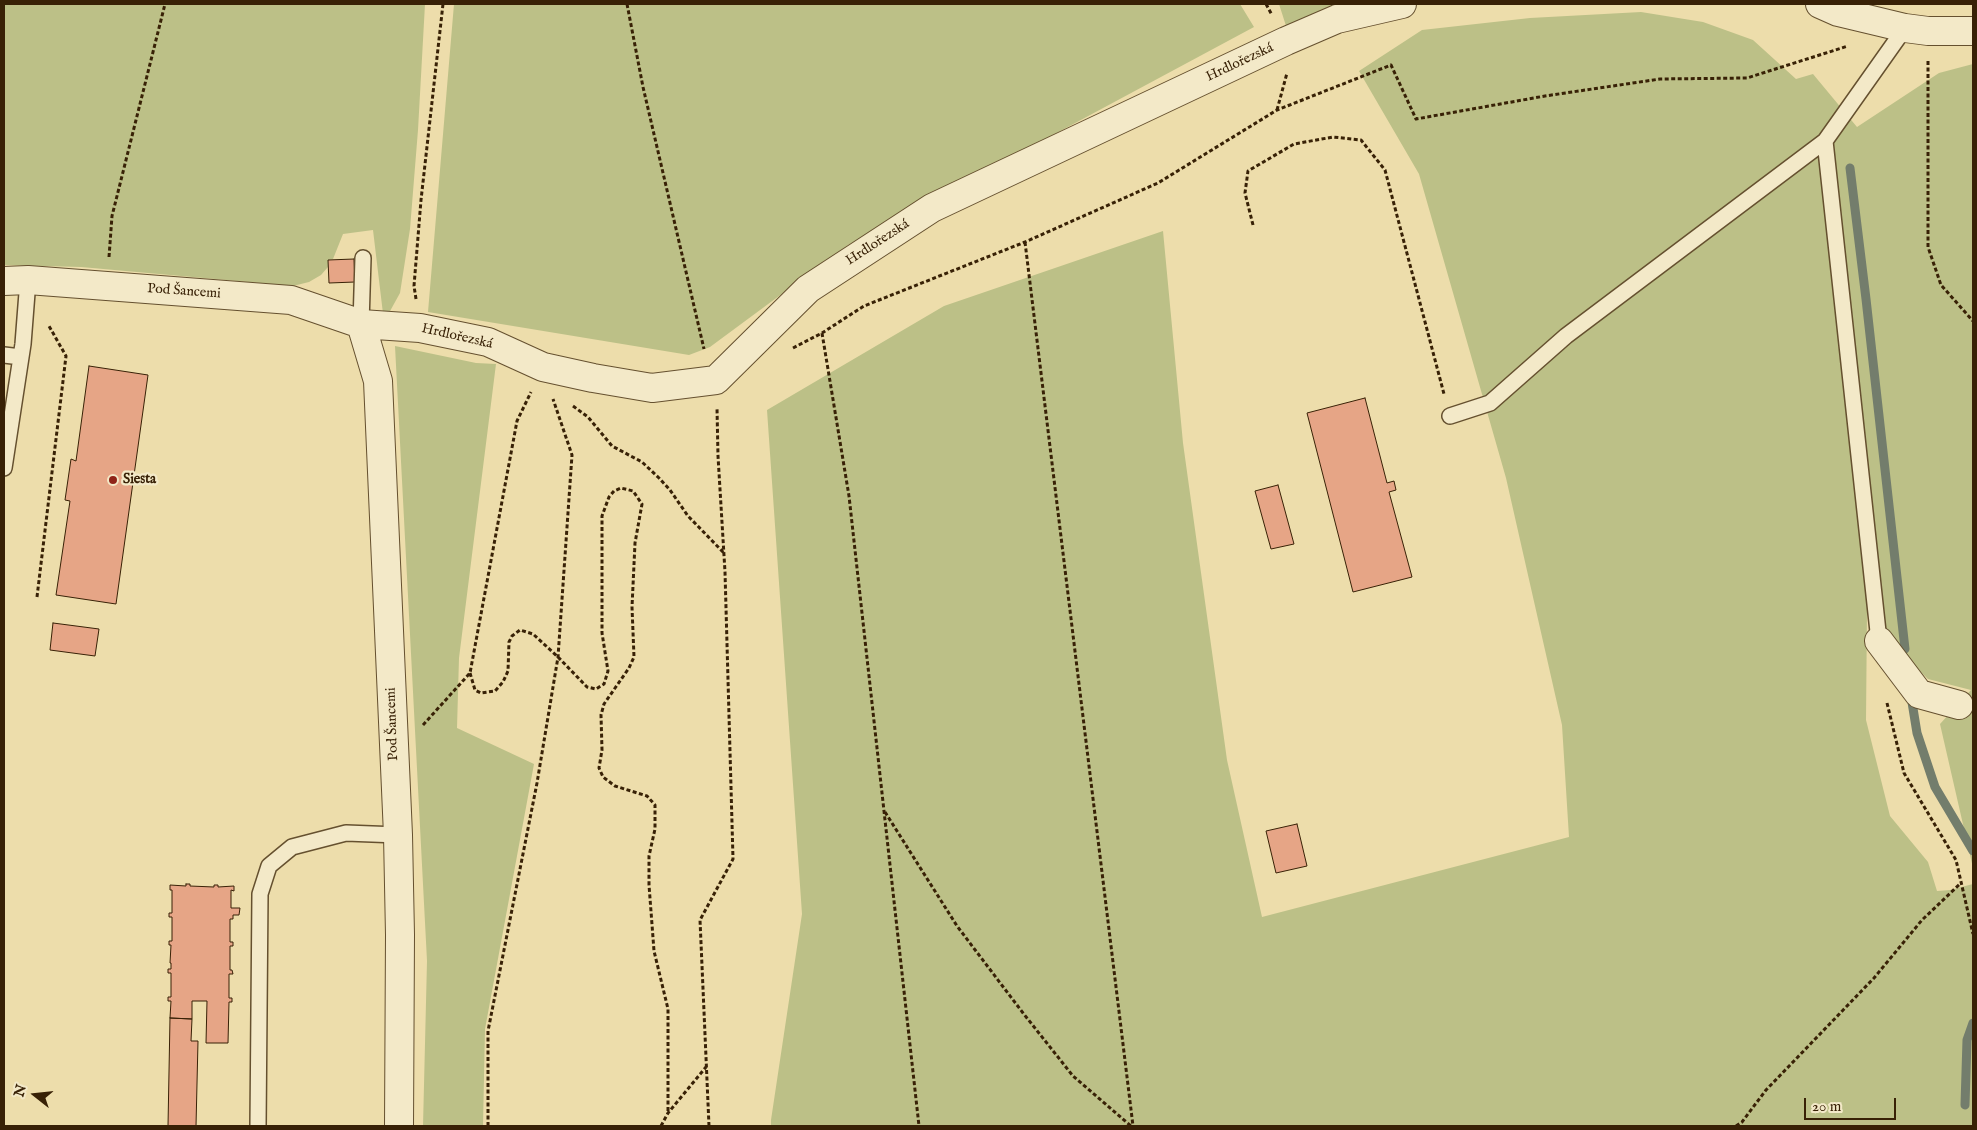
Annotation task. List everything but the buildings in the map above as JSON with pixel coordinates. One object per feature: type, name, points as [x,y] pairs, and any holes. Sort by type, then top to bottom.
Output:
[{"type":"street","name":"Hrdlořezská","points":[[361,324],[420,328],[488,342],[547,379],[593,378],[652,388],[716,380],[808,289],[932,208],[1337,19],[1402,4]]},
{"type":"street","points":[[1820,4],[1838,12],[1916,30],[1973,31]]},
{"type":"street","name":"Pod Šancemi","points":[[16,280],[291,300],[361,324],[378,381],[398,834],[400,935],[399,1126]]},
{"type":"street","points":[[1879,641],[1919,694],[1959,704]]},
{"type":"lane","points":[[1450,416],[1490,403],[1566,336],[1825,141],[1916,30]]},
{"type":"lane","points":[[1825,141],[1879,641]]},
{"type":"lane","name":"Pod Šancemi","points":[[361,324],[363,258]]},
{"type":"lane","points":[[4,468],[21,357],[26,308],[16,280]]},
{"type":"lane","points":[[4,355],[21,357]]},
{"type":"lane","points":[[258,1126],[260,894],[269,866],[292,847],[346,833],[398,834]]},
{"type":"path","points":[[107,286],[112,216],[165,4]]},
{"type":"path","points":[[420,328],[414,286],[443,4]]},
{"type":"path","points":[[627,4],[644,87],[704,348],[716,380],[734,859],[700,920],[709,1126]]},
{"type":"path","points":[[1916,30],[1928,247],[1941,286],[1973,321]]},
{"type":"path","points":[[789,349],[822,333],[864,306],[1025,242],[1158,183],[1277,110],[1391,65],[1416,119],[1545,96],[1660,79],[1747,78],[1849,46]]},
{"type":"path","points":[[1254,225],[1245,193],[1248,171],[1294,144],[1333,137],[1361,140],[1385,170],[1450,416]]},
{"type":"path","points":[[1025,242],[1132,1126]]},
{"type":"path","points":[[26,308],[40,308],[66,356],[38,597]]},
{"type":"path","points":[[822,333],[850,496],[919,1126]]},
{"type":"path","points":[[547,379],[588,417],[612,446],[642,462],[659,478],[688,516],[724,554]]},
{"type":"path","points":[[488,1126],[488,1031],[537,783],[558,657],[572,455],[547,379]]},
{"type":"path","points":[[547,379],[517,421],[470,673],[475,690],[482,693],[495,692],[503,682],[508,671],[509,642],[512,636],[520,630],[533,634],[587,687],[596,689],[604,684],[608,671],[602,633],[602,516],[608,498],[614,491],[621,488],[633,492],[642,504],[635,543],[632,607],[634,657],[629,668],[604,704],[601,714],[602,750],[599,768],[603,777],[614,786],[647,796],[655,805],[654,829],[649,856],[649,885],[654,951],[668,1009],[668,1113]]},
{"type":"path","points":[[395,755],[470,673]]},
{"type":"path","points":[[1886,699],[1904,773],[1956,860],[1973,934]]},
{"type":"path","points":[[884,810],[957,926],[1029,1020],[1074,1076],[1132,1126]]},
{"type":"path","points":[[1736,1126],[1742,1122],[1766,1090],[1874,978],[1922,920],[1961,883]]},
{"type":"path","points":[[661,1126],[668,1113],[707,1067]]},
{"type":"green space","points":[[4,4],[425,4],[410,229],[400,293],[384,322],[373,230],[343,234],[333,259],[328,260],[328,267],[321,275],[309,282],[293,286],[81,267],[4,265]]},
{"type":"green space","points":[[454,4],[1240,4],[1254,27],[848,245],[710,347],[689,355],[428,312]]},
{"type":"green space","points":[[1279,4],[1350,4],[1287,29]]},
{"type":"green space","points":[[1641,12],[1703,22],[1753,40],[1796,79],[1813,74],[1857,127],[1939,73],[1973,64],[1973,868],[1940,724],[1971,690],[1928,679],[1897,649],[1867,611],[1866,720],[1890,816],[1928,862],[1937,891],[1973,884],[1973,1126],[771,1126],[802,914],[767,410],[944,306],[1163,231],[1183,443],[1227,760],[1262,917],[1569,837],[1562,725],[1506,478],[1419,174],[1359,71],[1422,30],[1530,18]]},
{"type":"green space","points":[[395,346],[476,363],[496,364],[459,658],[457,728],[534,764],[485,1029],[483,1126],[423,1126],[427,961]]},
{"type":"waterway","points":[[1850,168],[1905,649]]},
{"type":"waterway","points":[[1911,696],[1917,733],[1935,787],[1973,851]]},
{"type":"waterway","points":[[1965,1105],[1967,1040],[1973,1023]]},
{"type":"place","name":"Siesta","points":[[113,480]]}]
